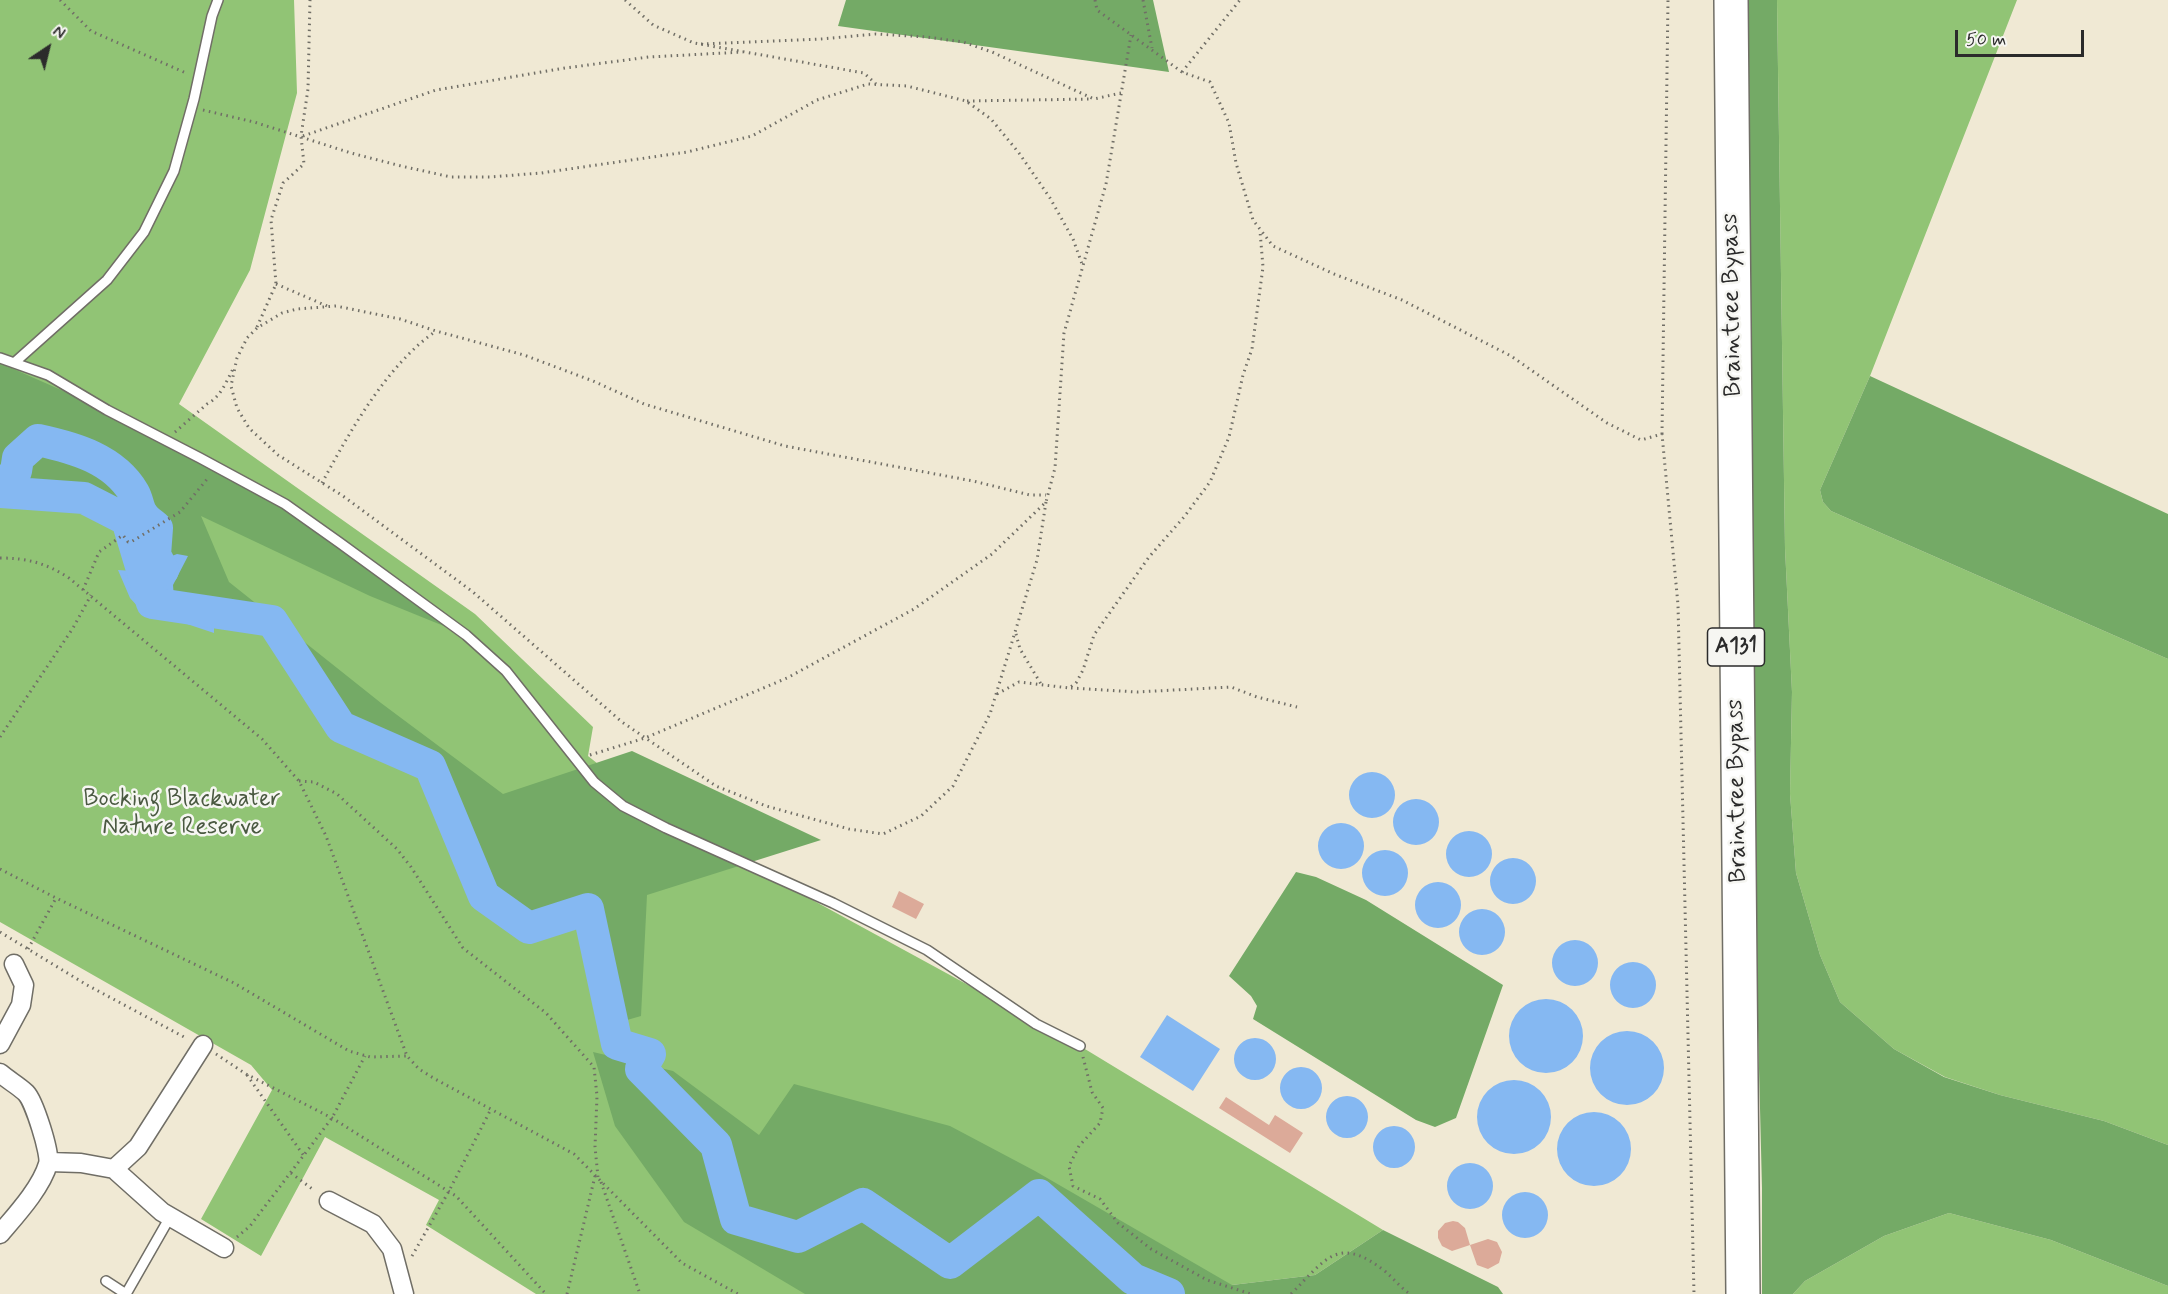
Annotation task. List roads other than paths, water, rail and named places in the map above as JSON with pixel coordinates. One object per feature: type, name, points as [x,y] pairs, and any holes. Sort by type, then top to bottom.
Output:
[{"type":"highway","name":"Braintree Bypass","points":[[1731,0],[1743,1294]]},
{"type":"street","points":[[0,1044],[21,1005],[24,985],[14,964]]},
{"type":"street","points":[[114,1169],[138,1147],[202,1045]]},
{"type":"street","points":[[0,1073],[28,1095],[43,1134],[49,1162],[35,1189],[0,1234]]},
{"type":"street","points":[[49,1162],[81,1163],[114,1169],[170,1217],[224,1248]]},
{"type":"street","points":[[328,1201],[373,1224],[392,1249],[404,1290]]},
{"type":"lane","points":[[14,363],[107,280],[144,232],[174,171],[192,108],[212,16],[218,0]]},
{"type":"lane","points":[[0,358],[48,375],[285,504],[466,635],[506,671],[594,782],[623,806],[666,828],[823,898],[927,950],[1036,1024],[1080,1046]]},
{"type":"lane","points":[[106,1281],[126,1294],[170,1217]]},
{"type":"water","points":[[177,554],[188,556],[173,585],[174,599],[196,621],[214,627],[214,633],[141,610],[130,598],[118,570],[161,573],[167,566],[167,558]]},
{"type":"water","points":[[1372,772],[1388,779],[1395,795],[1388,811],[1372,818],[1356,811],[1349,795],[1356,779]]},
{"type":"water","points":[[1416,799],[1432,806],[1439,822],[1432,838],[1416,845],[1400,838],[1393,822],[1400,806]]},
{"type":"water","points":[[1341,823],[1357,830],[1364,846],[1357,862],[1341,869],[1325,862],[1318,846],[1325,830]]},
{"type":"water","points":[[1469,831],[1485,838],[1492,854],[1485,870],[1469,877],[1453,870],[1446,854],[1453,838]]},
{"type":"water","points":[[1385,850],[1401,857],[1408,873],[1401,889],[1385,896],[1369,889],[1362,873],[1369,857]]},
{"type":"water","points":[[1513,858],[1529,865],[1536,881],[1529,897],[1513,904],[1497,897],[1490,881],[1497,865]]},
{"type":"water","points":[[1438,882],[1454,889],[1461,905],[1454,921],[1438,928],[1422,921],[1415,905],[1422,889]]},
{"type":"water","points":[[1482,909],[1498,916],[1505,932],[1498,948],[1482,955],[1466,948],[1459,932],[1466,916]]},
{"type":"water","points":[[1575,940],[1584,941],[1592,946],[1597,954],[1597,972],[1592,980],[1584,985],[1575,986],[1566,985],[1558,980],[1553,972],[1552,963],[1553,954],[1558,946],[1566,941]]},
{"type":"water","points":[[1633,962],[1642,963],[1650,968],[1655,976],[1655,994],[1650,1002],[1642,1007],[1633,1008],[1624,1007],[1616,1002],[1611,994],[1610,985],[1611,976],[1616,968],[1624,963]]},
{"type":"water","points":[[1539,999],[1553,999],[1567,1005],[1577,1015],[1583,1029],[1583,1043],[1577,1057],[1567,1067],[1553,1073],[1539,1073],[1525,1067],[1515,1057],[1509,1043],[1509,1029],[1515,1015],[1525,1005]]},
{"type":"water","points":[[1167,1015],[1220,1049],[1193,1091],[1140,1057]]},
{"type":"water","points":[[1620,1031],[1634,1031],[1648,1037],[1658,1047],[1664,1061],[1664,1075],[1658,1089],[1648,1099],[1634,1105],[1620,1105],[1606,1099],[1596,1089],[1590,1075],[1590,1061],[1596,1047],[1606,1037]]},
{"type":"water","points":[[1255,1038],[1263,1039],[1270,1044],[1275,1051],[1275,1067],[1270,1074],[1263,1079],[1255,1080],[1247,1079],[1240,1074],[1235,1067],[1234,1059],[1235,1051],[1240,1044],[1247,1039]]},
{"type":"water","points":[[1301,1067],[1309,1068],[1316,1073],[1321,1080],[1321,1096],[1316,1103],[1309,1108],[1301,1109],[1293,1108],[1286,1103],[1281,1096],[1280,1088],[1281,1080],[1286,1073],[1293,1068]]},
{"type":"water","points":[[1507,1080],[1521,1080],[1535,1086],[1545,1096],[1551,1110],[1551,1124],[1545,1138],[1535,1148],[1521,1154],[1507,1154],[1493,1148],[1483,1138],[1477,1124],[1477,1110],[1483,1096],[1493,1086]]},
{"type":"water","points":[[1347,1096],[1355,1097],[1362,1102],[1367,1109],[1367,1125],[1362,1132],[1355,1137],[1347,1138],[1339,1137],[1332,1132],[1327,1125],[1326,1117],[1327,1109],[1332,1102],[1339,1097]]},
{"type":"water","points":[[1587,1112],[1601,1112],[1615,1118],[1625,1128],[1631,1142],[1631,1156],[1625,1170],[1615,1180],[1601,1186],[1587,1186],[1573,1180],[1563,1170],[1557,1156],[1557,1142],[1563,1128],[1573,1118]]},
{"type":"water","points":[[1394,1126],[1402,1127],[1409,1132],[1414,1139],[1414,1155],[1409,1162],[1402,1167],[1394,1168],[1386,1167],[1379,1162],[1374,1155],[1373,1147],[1374,1139],[1379,1132],[1386,1127]]},
{"type":"water","points":[[1470,1163],[1479,1164],[1487,1169],[1492,1177],[1492,1195],[1487,1203],[1479,1208],[1470,1209],[1461,1208],[1453,1203],[1448,1195],[1447,1186],[1448,1177],[1453,1169],[1461,1164]]},
{"type":"water","points":[[1525,1192],[1534,1193],[1542,1198],[1547,1206],[1547,1224],[1542,1232],[1534,1237],[1525,1238],[1516,1237],[1508,1232],[1503,1224],[1502,1215],[1503,1206],[1508,1198],[1516,1193]]},
{"type":"waterway","points":[[0,489],[16,471],[18,458],[38,440],[79,451],[105,463],[126,481],[134,493],[141,513],[157,528],[155,555],[163,570]]},
{"type":"waterway","points":[[0,492],[84,498],[127,520],[152,603],[272,621],[341,727],[430,766],[484,896],[529,928],[588,909],[617,1044],[650,1054],[641,1069],[716,1145],[736,1219],[798,1237],[863,1204],[950,1263],[1039,1195],[1133,1279],[1169,1294]]},
{"type":"park label","name":"Bocking Blackwater Nature Reserve","points":[[182,814]]}]
